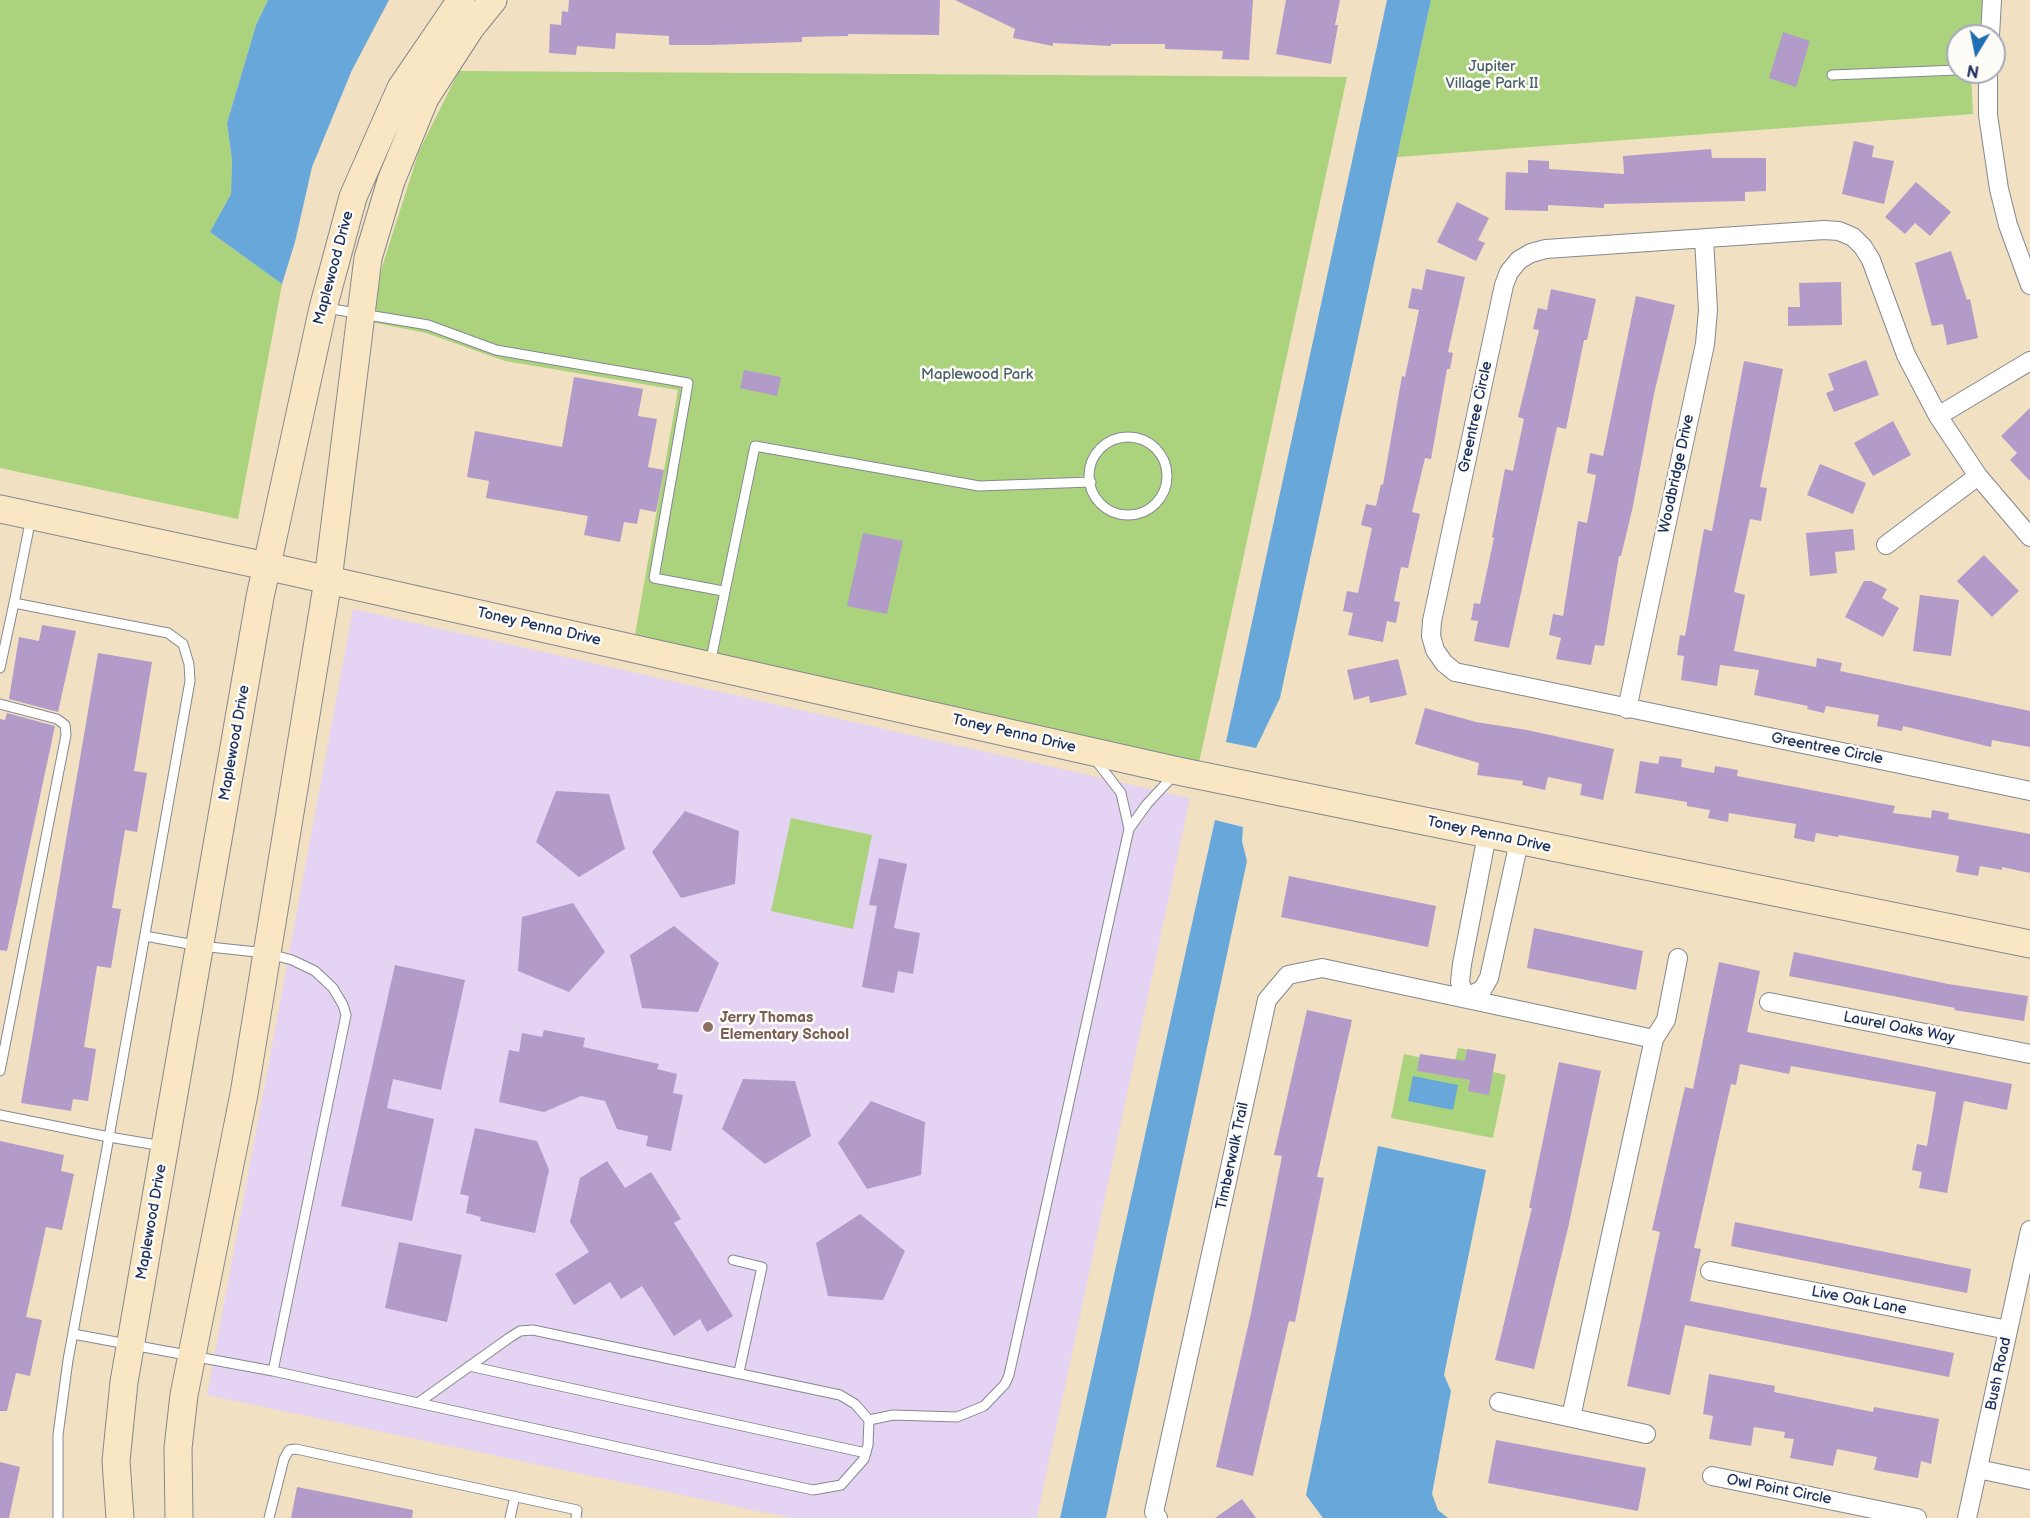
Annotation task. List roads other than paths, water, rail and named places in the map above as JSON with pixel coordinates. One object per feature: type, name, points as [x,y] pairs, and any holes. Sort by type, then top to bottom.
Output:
[{"type":"street","name":"Maplewood Drive","points":[[120,1518],[116,1461],[130,1346],[266,566],[323,308],[353,197],[401,88],[461,0]]},
{"type":"street","name":"Maplewood Drive","points":[[179,1518],[178,1448],[191,1357],[244,1094],[328,580],[368,258],[392,182],[425,98],[471,27],[493,0]]},
{"type":"street","points":[[1991,24],[1992,0]]},
{"type":"street","points":[[1988,84],[1988,115],[1999,189],[2008,225],[2030,285]]},
{"type":"street","name":"Greentree Circle","points":[[2030,537],[1978,476],[1938,416],[1906,355],[1870,260],[1863,247],[1852,237],[1839,231],[1824,230],[1546,249],[1531,253],[1519,260],[1509,272],[1504,285],[1432,621],[1431,636],[1435,651],[1443,663],[1455,672],[2030,791]]},
{"type":"street","name":"Woodbridge Drive","points":[[1627,709],[1705,344],[1708,310],[1704,238]]},
{"type":"street","points":[[1938,416],[2030,361]]},
{"type":"street","points":[[1886,545],[1978,476]]},
{"type":"street","name":"Toney Penna Drive","points":[[0,509],[266,566],[1178,771],[2030,944]]},
{"type":"street","points":[[1487,835],[1462,964],[1460,982],[1465,997],[1482,990],[1489,978],[1519,842]]},
{"type":"street","points":[[1571,1416],[1654,1039],[1666,1020],[1678,958]]},
{"type":"street","name":"Timberwalk Trail","points":[[1158,1518],[1154,1512],[1267,1000],[1288,975],[1322,968],[1654,1039]]},
{"type":"street","name":"Laurel Oaks Way","points":[[1769,1002],[2030,1054]]},
{"type":"street","name":"Bush Road","points":[[1967,1518],[2030,1230]]},
{"type":"street","name":"Live Oak Lane","points":[[1710,1271],[2008,1330]]},
{"type":"street","points":[[1499,1402],[1646,1434]]},
{"type":"street","points":[[1978,1469],[2030,1480]]},
{"type":"street","name":"Owl Point Circle","points":[[1712,1476],[1917,1518]]},
{"type":"lane","points":[[1832,75],[1946,70]]},
{"type":"lane","points":[[323,308],[428,325],[496,350],[688,383],[654,578],[723,591]]},
{"type":"lane","points":[[1119,438],[1137,438],[1149,443],[1165,464],[1167,480],[1164,493],[1158,502],[1139,513],[1126,515],[1104,506],[1095,495],[1091,482],[1089,474],[1097,453],[1107,444],[1119,438]]},
{"type":"lane","points":[[710,665],[723,591],[755,446],[979,486],[1091,482]]},
{"type":"lane","points":[[0,668],[32,516]]},
{"type":"lane","points":[[14,603],[168,633],[183,644],[189,664],[190,681],[73,1334],[58,1435],[58,1518]]},
{"type":"lane","points":[[0,704],[57,719],[65,725],[66,735],[0,1071]]},
{"type":"lane","points":[[1087,750],[1121,793],[1129,829]]},
{"type":"lane","points":[[869,1420],[893,1414],[957,1417],[984,1406],[995,1397],[1009,1375],[1129,829],[1157,792],[1178,771]]},
{"type":"lane","points":[[145,936],[200,946],[266,953],[292,960],[315,971],[333,988],[346,1015],[273,1371]]},
{"type":"lane","points":[[0,1115],[165,1147]]},
{"type":"lane","points":[[734,1260],[762,1268],[739,1372]]},
{"type":"lane","points":[[73,1334],[273,1371],[418,1403],[813,1490],[841,1485],[852,1476],[866,1453],[869,1420],[855,1404],[840,1395],[533,1330],[520,1331],[418,1403]]},
{"type":"lane","points":[[469,1366],[866,1453]]},
{"type":"lane","points":[[269,1518],[284,1459],[290,1450],[296,1449],[577,1510],[576,1518]]},
{"type":"lane","points":[[510,1518],[515,1496]]},
{"type":"water","points":[[268,0],[389,0],[352,70],[312,167],[295,242],[282,284],[210,232],[231,194],[232,160],[227,123],[256,25]]},
{"type":"water","points":[[1387,0],[1431,0],[1280,698],[1256,748],[1226,742]]},
{"type":"water","points":[[1215,820],[1243,827],[1242,841],[1247,861],[1106,1518],[1060,1518]]},
{"type":"water","points":[[1413,1076],[1458,1085],[1453,1110],[1408,1101]]},
{"type":"water","points":[[1378,1146],[1486,1170],[1444,1375],[1451,1391],[1432,1494],[1438,1510],[1448,1518],[1323,1518],[1306,1495]]},
{"type":"place","name":"Jerry Thomas Elementary School","points":[[708,1027]]},
{"type":"park label","name":"Jupiter Village Park II","points":[[1492,76]]},
{"type":"park label","name":"Maplewood Park","points":[[977,375]]}]
